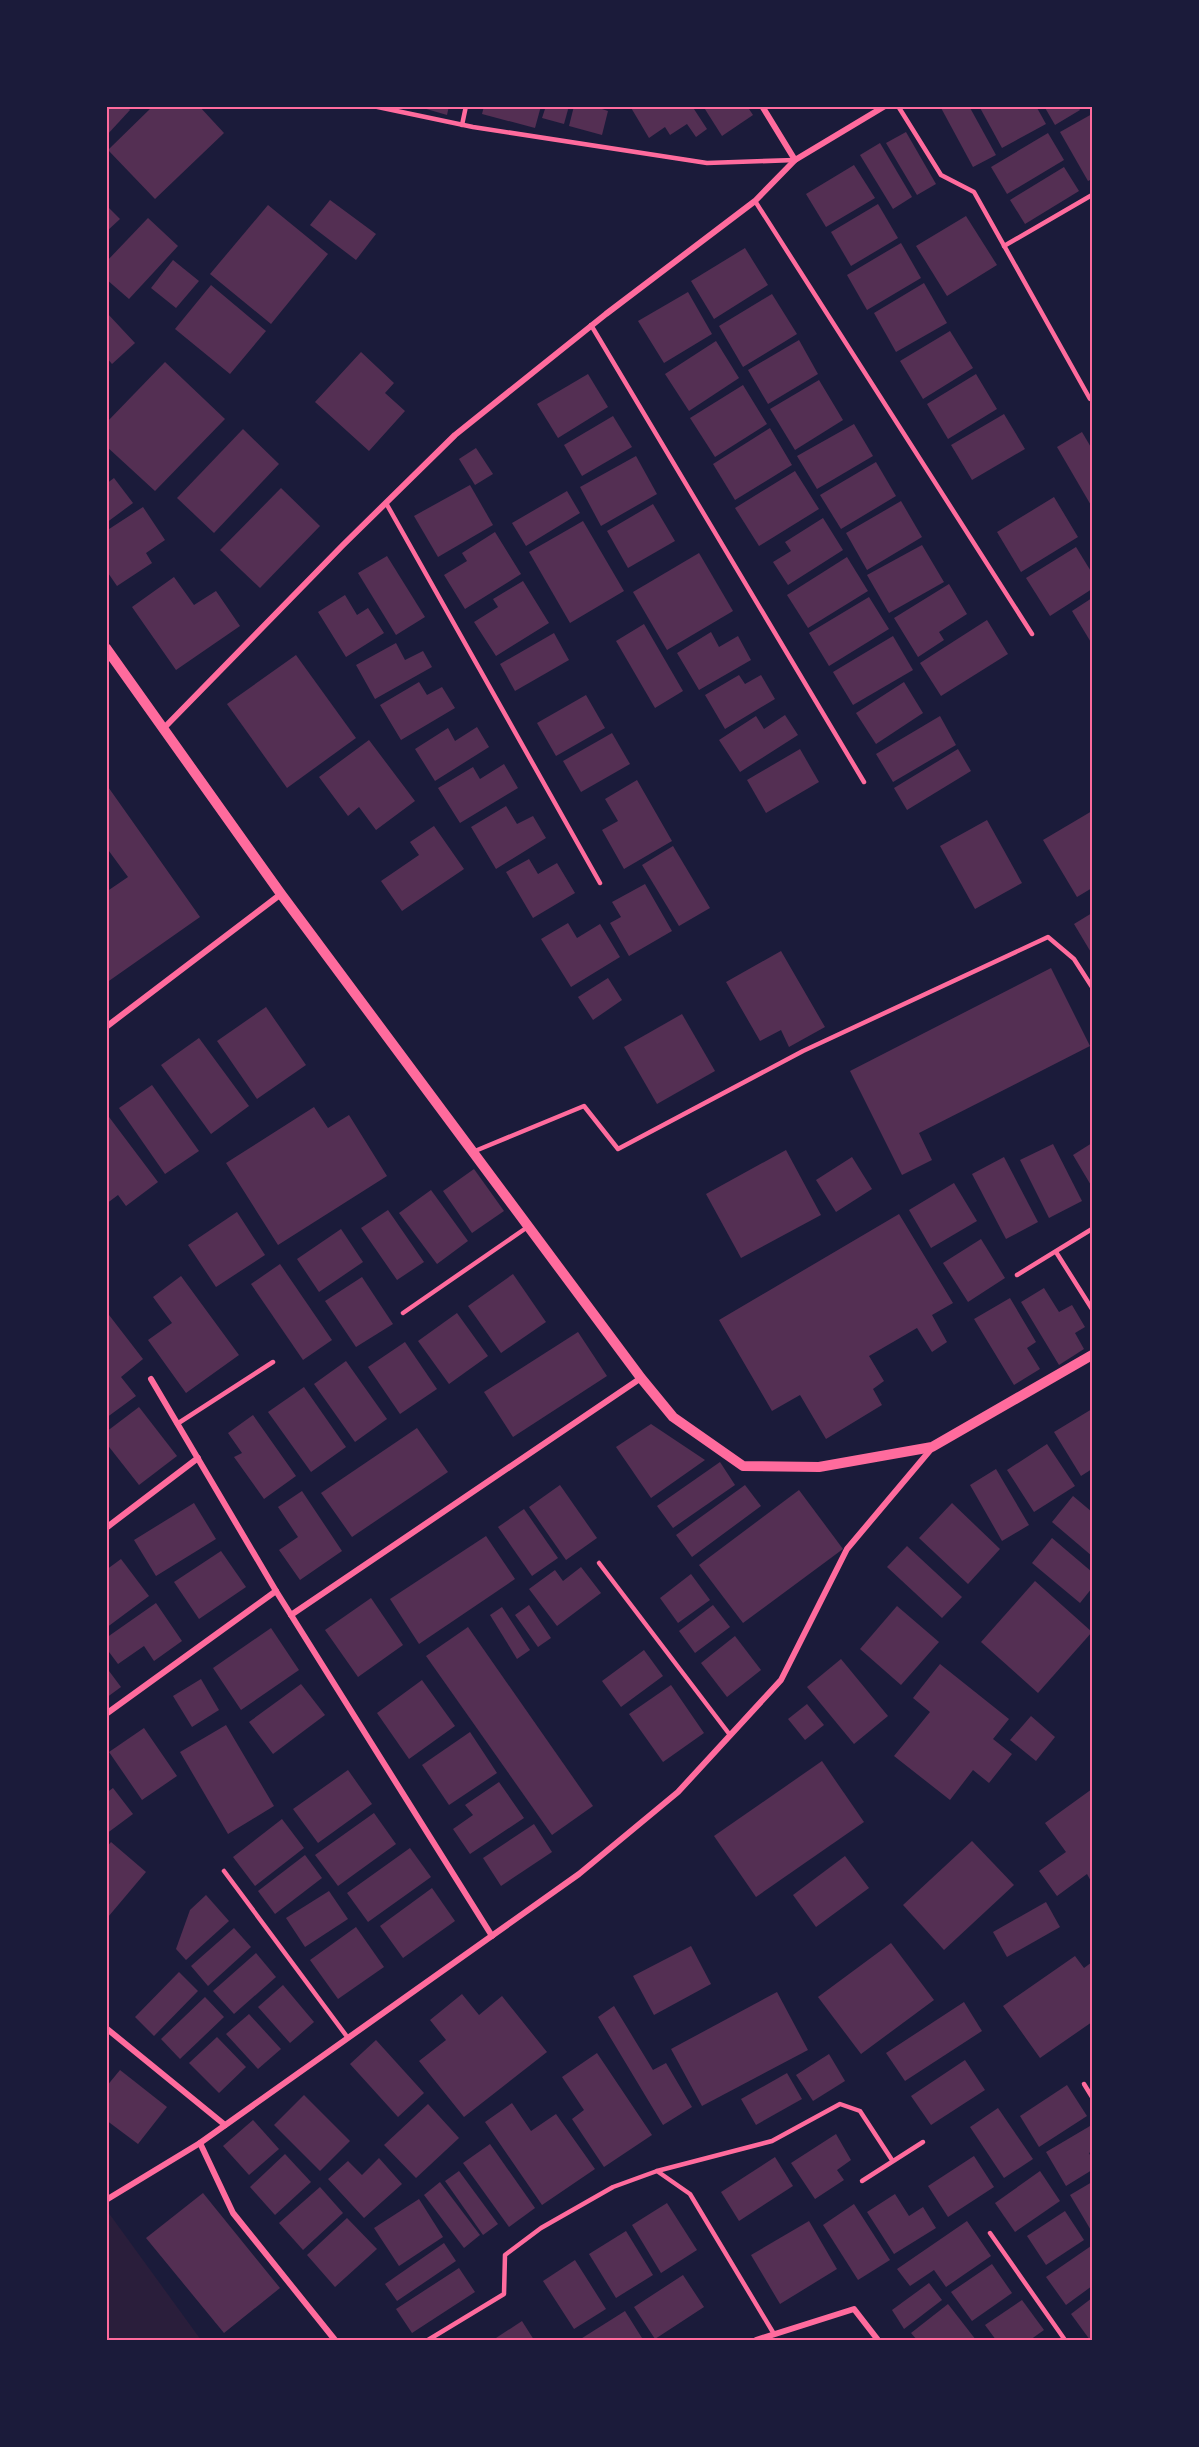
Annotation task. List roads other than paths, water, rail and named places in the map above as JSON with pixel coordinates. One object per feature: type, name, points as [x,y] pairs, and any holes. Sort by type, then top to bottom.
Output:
[{"type":"street","points":[[762,106],[795,160]]},
{"type":"street","points":[[162,729],[455,435],[591,325],[755,201],[795,160],[885,106]]},
{"type":"street","points":[[106,648],[280,894],[640,1378],[673,1417],[743,1466],[819,1467],[932,1447],[1092,1355]]},
{"type":"street","points":[[106,1027],[280,894]]},
{"type":"street","points":[[291,1615],[640,1378]]},
{"type":"street","points":[[151,1379],[276,1591],[492,1936]]},
{"type":"street","points":[[106,2200],[200,2143],[579,1874],[678,1792],[781,1680],[847,1549],[932,1447]]},
{"type":"street","points":[[106,1528],[198,1458]]},
{"type":"street","points":[[106,1714],[276,1591]]},
{"type":"street","points":[[106,2028],[225,2125]]},
{"type":"street","points":[[200,2143],[233,2213],[335,2340]]},
{"type":"street","points":[[756,2340],[854,2309],[878,2340]]},
{"type":"lane","points":[[373,106],[462,125],[707,163],[795,160]]},
{"type":"lane","points":[[462,125],[466,106]]},
{"type":"lane","points":[[898,106],[941,175],[974,192],[1092,399]]},
{"type":"lane","points":[[1004,246],[1092,195]]},
{"type":"lane","points":[[755,201],[1032,634]]},
{"type":"lane","points":[[591,325],[864,782]]},
{"type":"lane","points":[[386,503],[600,883]]},
{"type":"lane","points":[[473,1152],[584,1106],[618,1149],[803,1051],[1048,937],[1074,960],[1092,987]]},
{"type":"lane","points":[[403,1313],[529,1226]]},
{"type":"lane","points":[[1017,1275],[1092,1229]]},
{"type":"lane","points":[[1056,1252],[1092,1309]]},
{"type":"lane","points":[[177,1424],[273,1362]]},
{"type":"lane","points":[[599,1563],[730,1735]]},
{"type":"lane","points":[[224,1872],[348,2038]]},
{"type":"lane","points":[[1084,2084],[1092,2097]]},
{"type":"lane","points":[[428,2340],[504,2294],[505,2255],[532,2235],[613,2187],[657,2171],[772,2141],[840,2104],[860,2111],[892,2160]]},
{"type":"lane","points":[[862,2181],[923,2142]]},
{"type":"lane","points":[[657,2171],[690,2194],[774,2334]]},
{"type":"lane","points":[[990,2233],[1065,2340]]}]
